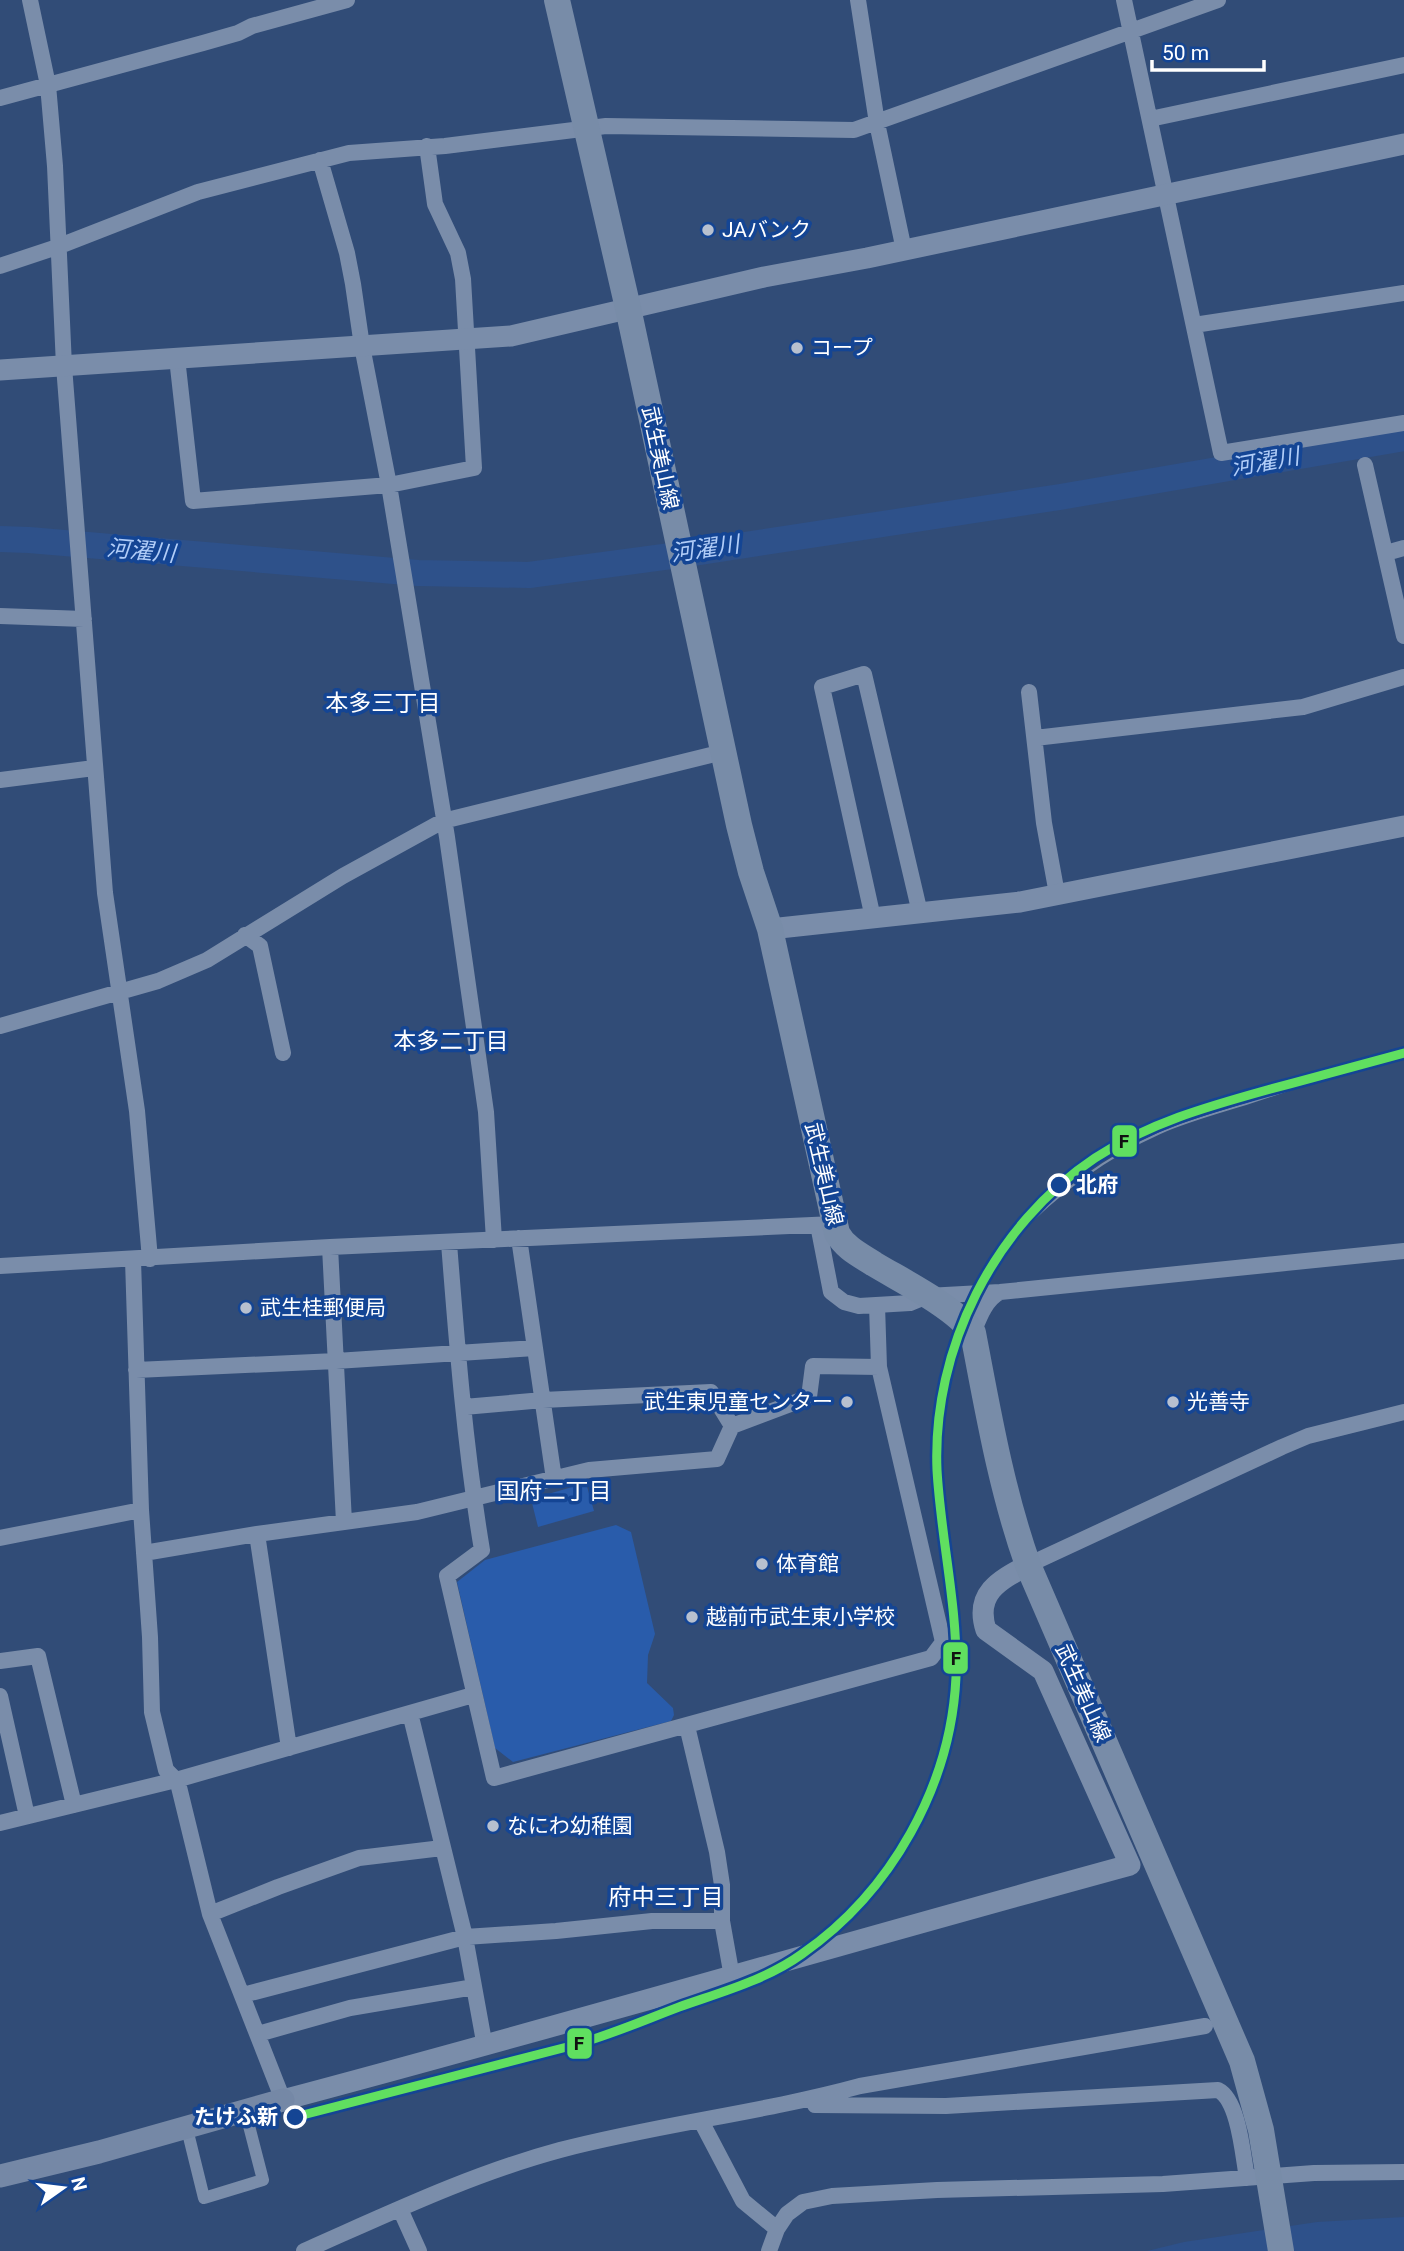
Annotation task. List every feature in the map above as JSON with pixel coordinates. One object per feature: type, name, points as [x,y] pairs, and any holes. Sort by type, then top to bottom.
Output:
[{"type":"main road","name":"武生美山線","points":[[557,0],[628,307],[723,752],[751,872],[770,929],[826,1224],[850,1249],[927,1296],[963,1321],[973,1333],[992,1439],[1015,1528],[1032,1575],[1242,2061],[1261,2130],[1262,2184],[1281,2251]]},
{"type":"main road","points":[[0,2176],[99,2152],[283,2101]]},
{"type":"street","points":[[30,0],[48,85],[55,166],[64,366],[94,768],[110,934],[121,992],[137,1111],[150,1259]]},
{"type":"street","points":[[0,98],[203,43],[238,33],[251,26],[347,0]]},
{"type":"street","points":[[858,0],[877,123],[904,250]]},
{"type":"street","points":[[1124,0],[1221,453],[1404,423]]},
{"type":"street","points":[[0,265],[57,247],[198,192],[349,153],[445,146],[587,127],[847,132],[1218,0]]},
{"type":"street","points":[[1150,120],[1404,65]]},
{"type":"street","points":[[0,370],[511,335],[764,277],[1404,144]]},
{"type":"street","points":[[177,358],[193,501],[389,485],[474,468],[463,279],[458,253],[435,204],[427,146]]},
{"type":"street","points":[[320,160],[347,253],[389,485],[486,1112],[494,1240]]},
{"type":"street","points":[[1194,325],[1404,293]]},
{"type":"street","points":[[1365,465],[1404,635]]},
{"type":"street","points":[[1386,554],[1404,548]]},
{"type":"street","points":[[0,616],[84,619]]},
{"type":"street","points":[[873,918],[822,687],[864,674],[920,913]]},
{"type":"street","points":[[1035,738],[1303,707],[1404,677]]},
{"type":"street","points":[[1029,692],[1045,832],[1057,894]]},
{"type":"street","points":[[0,1026],[158,981],[199,964],[245,934],[443,821],[723,752]]},
{"type":"street","points":[[0,780],[94,768]]},
{"type":"street","points":[[770,929],[997,906],[1404,825]]},
{"type":"street","points":[[245,934],[260,946],[283,1053]]},
{"type":"street","points":[[0,1266],[330,1247],[826,1224],[831,1292],[844,1302],[859,1306],[910,1303],[927,1296],[1000,1292],[1404,1251]]},
{"type":"street","points":[[519,1238],[554,1479]]},
{"type":"street","points":[[449,1243],[457,1353],[482,1550],[447,1576],[494,1778],[932,1658],[943,1642],[879,1367],[877,1305]]},
{"type":"street","points":[[330,1247],[344,1522]]},
{"type":"street","points":[[133,1260],[141,1510],[152,1712],[166,1770],[176,1780],[211,1914],[283,2101],[485,2047],[837,1945],[1130,1865],[1043,1671],[986,1630],[982,1609],[989,1594],[998,1582],[1032,1575],[1295,1441],[1404,1412]]},
{"type":"street","points":[[973,1333],[980,1314],[1000,1292]]},
{"type":"street","points":[[136,1370],[535,1348]]},
{"type":"street","points":[[144,1553],[417,1512],[589,1470],[717,1459],[732,1426],[809,1397],[813,1366],[879,1367]]},
{"type":"street","points":[[464,1407],[542,1400],[711,1392],[732,1426]]},
{"type":"street","points":[[0,1538],[141,1510]]},
{"type":"street","points":[[257,1534],[289,1748]]},
{"type":"street","points":[[0,1661],[38,1656],[74,1805]]},
{"type":"street","points":[[0,1823],[176,1780],[473,1695]]},
{"type":"street","points":[[0,1696],[27,1816]]},
{"type":"street","points":[[410,1713],[465,1937],[485,2047]]},
{"type":"street","points":[[687,1726],[717,1852],[722,1885],[722,1921],[732,1977]]},
{"type":"street","points":[[211,1914],[359,1858],[442,1848]]},
{"type":"street","points":[[243,1995],[465,1937],[652,1921],[722,1921]]},
{"type":"street","points":[[258,2034],[351,2008],[474,1987]]},
{"type":"street","points":[[304,2251],[440,2190],[515,2163],[588,2144],[813,2099],[860,2086],[1205,2026]]},
{"type":"street","points":[[1079,2047],[1093,2031]]},
{"type":"street","points":[[813,2099],[815,2105],[920,2107],[1218,2091],[1225,2094],[1232,2106],[1262,2184]]},
{"type":"street","points":[[701,2121],[743,2201],[777,2229]]},
{"type":"street","points":[[189,2137],[204,2198],[263,2180],[248,2122]]},
{"type":"street","points":[[769,2251],[777,2229],[787,2214],[803,2202],[832,2196],[925,2190],[1262,2184],[1404,2172]]},
{"type":"street","points":[[400,2209],[415,2249]]},
{"type":"shaded area","points":[[586,1483],[594,1511],[538,1527],[531,1499]]},
{"type":"shaded area","points":[[616,1525],[631,1532],[655,1634],[648,1655],[647,1683],[673,1708],[674,1715],[671,1721],[513,1762],[495,1748],[457,1582],[485,1560]]},
{"type":"shaded area","points":[[1404,2217],[1404,2251],[1147,2251],[1184,2242],[1317,2222]]},
{"type":"waterway","name":"河濯川","points":[[0,539],[418,573],[529,575],[1060,497],[1404,438]]},
{"type":"tram line","points":[[1000,1254],[1017,1235],[1073,1185],[1137,1144],[1181,1125],[1356,1066]]},
{"type":"transit line","name":"F","points":[[295,2117],[610,2034],[774,1971],[802,1954],[834,1929],[863,1900],[889,1868],[911,1833],[929,1796],[952,1718],[956,1651],[937,1470],[938,1425],[945,1380],[958,1336],[976,1294],[999,1254],[1027,1218],[1059,1186],[1095,1158],[1136,1135],[1178,1117],[1222,1103],[1404,1053]]},
{"type":"place","name":"JAバンク","points":[[708,230]]},
{"type":"place","name":"コープ","points":[[797,348]]},
{"type":"place","name":"北府","points":[[1059,1185]]},
{"type":"place","name":"武生桂郵便局","points":[[246,1308]]},
{"type":"place","name":"武生東児童センター","points":[[847,1402]]},
{"type":"place","name":"光善寺","points":[[1173,1402]]},
{"type":"place","name":"体育館","points":[[762,1564]]},
{"type":"place","name":"越前市武生東小学校","points":[[692,1617]]},
{"type":"place","name":"なにわ幼稚園","points":[[493,1826]]},
{"type":"place","name":"たけふ新","points":[[295,2117]]},
{"type":"district","name":"本多三丁目","points":[[383,703]]},
{"type":"district","name":"本多二丁目","points":[[451,1041]]},
{"type":"district","name":"国府二丁目","points":[[554,1491]]},
{"type":"district","name":"府中三丁目","points":[[666,1897]]}]
